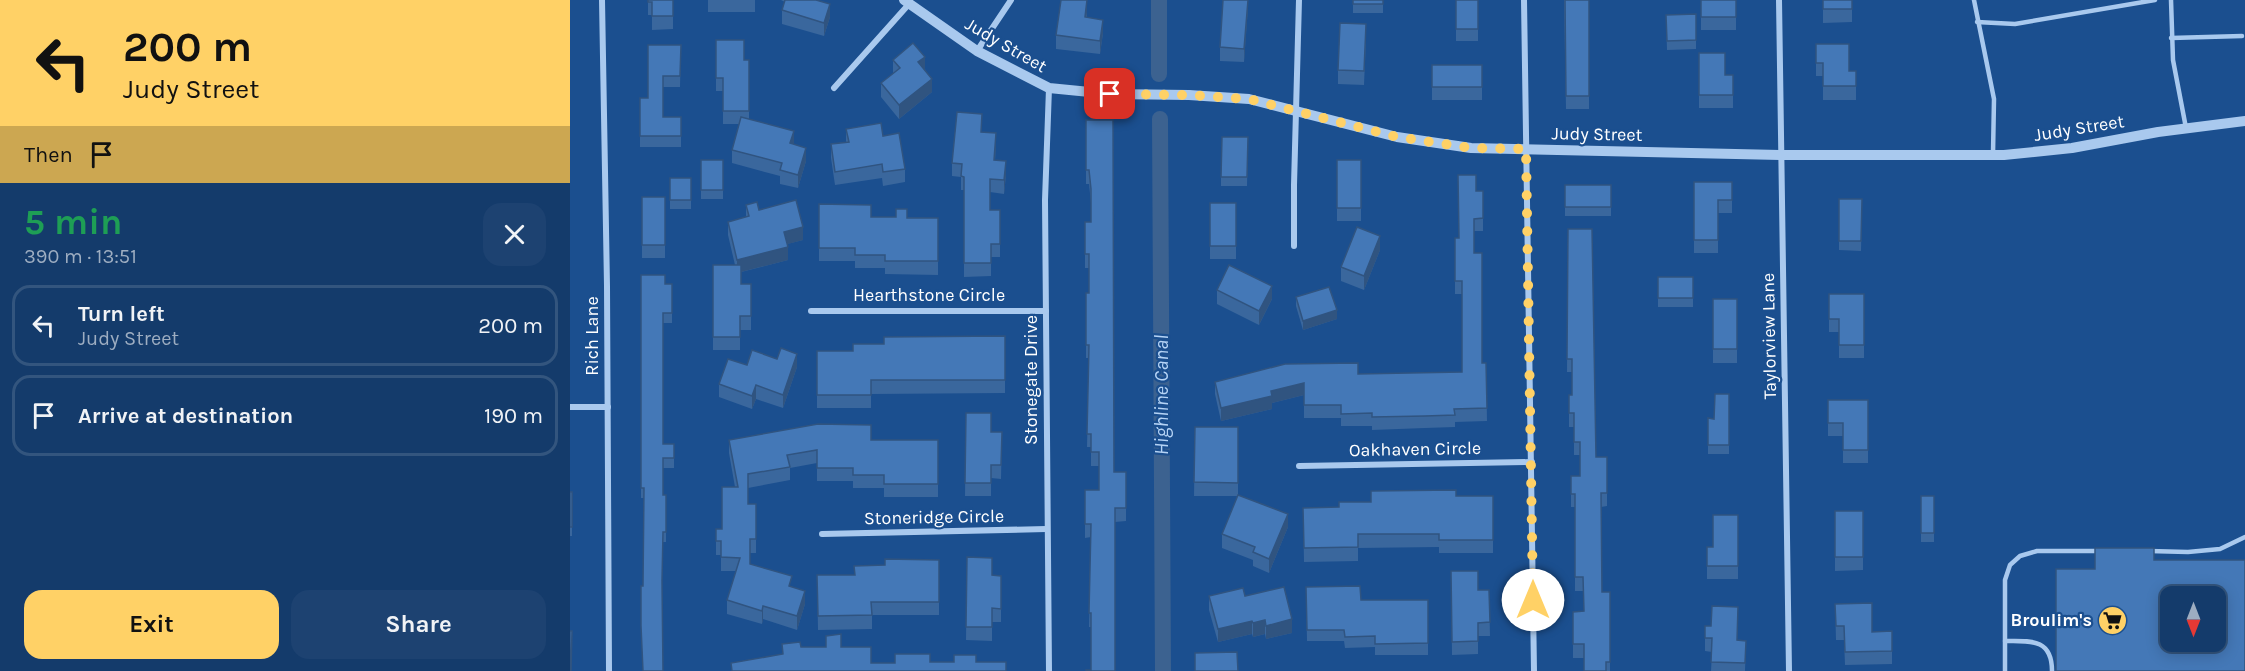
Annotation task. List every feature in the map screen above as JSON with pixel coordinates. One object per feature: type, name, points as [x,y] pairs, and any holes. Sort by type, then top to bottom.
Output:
[{"type":"street","name":"Rich Lane","points":[[602,0],[609,671]]},
{"type":"street","points":[[977,51],[1011,0]]},
{"type":"street","points":[[1294,246],[1299,0]]},
{"type":"street","points":[[1524,0],[1534,671]]},
{"type":"street","name":"Taylorview Lane","points":[[1779,0],[1789,671]]},
{"type":"street","points":[[834,88],[906,2]]},
{"type":"street","name":"Judy Street","points":[[906,2],[977,51],[1048,88],[1110,94],[1189,95],[1249,99],[1397,137],[1471,148],[1781,155],[1993,155],[2072,148],[2245,120]]},
{"type":"street","name":"Stonegate Drive","points":[[1048,88],[1045,200],[1049,671]]},
{"type":"street","name":"Hearthstone Circle","points":[[811,311],[1046,311]]},
{"type":"street","points":[[570,407],[608,407]]},
{"type":"street","name":"Oakhaven Circle","points":[[1299,466],[1532,462]]},
{"type":"street","name":"Stoneridge Circle","points":[[822,534],[1046,529]]},
{"type":"lane","points":[[1974,0],[1994,99],[1993,155]]},
{"type":"lane","points":[[1977,22],[2015,24],[2155,0]]},
{"type":"lane","points":[[2171,0],[2173,60],[2186,128]]},
{"type":"lane","points":[[2171,38],[2242,36]]},
{"type":"lane","points":[[2141,551],[2188,552],[2220,549],[2245,537]]},
{"type":"lane","points":[[2005,671],[2005,580],[2010,565],[2020,556],[2037,550],[2106,551]]},
{"type":"lane","points":[[2005,641],[2037,642],[2049,653],[2052,671]]},
{"type":"building","points":[[648,0],[673,0],[673,16],[652,16],[652,2]]},
{"type":"building","points":[[785,0],[816,0],[830,4],[824,23],[782,10]]},
{"type":"building","points":[[1061,0],[1087,0],[1085,17],[1103,20],[1100,41],[1056,35]]},
{"type":"building","points":[[1223,0],[1248,0],[1244,49],[1220,47]]},
{"type":"building","points":[[1353,0],[1383,0],[1383,4],[1353,4]]},
{"type":"building","points":[[1456,0],[1478,0],[1478,29],[1456,29]]},
{"type":"building","points":[[1565,0],[1589,0],[1589,96],[1566,96]]},
{"type":"building","points":[[1701,0],[1736,0],[1736,17],[1701,17]]},
{"type":"building","points":[[1823,0],[1852,0],[1852,9],[1823,9]]},
{"type":"building","points":[[1696,14],[1696,40],[1667,41],[1666,15]]},
{"type":"building","points":[[1340,23],[1366,24],[1364,71],[1338,70]]},
{"type":"building","points":[[716,40],[744,40],[744,60],[749,60],[749,111],[723,111],[723,78],[716,78]]},
{"type":"building","points":[[913,43],[925,57],[918,62],[932,79],[899,105],[881,83],[900,68],[893,60]]},
{"type":"building","points":[[1816,44],[1849,44],[1849,71],[1856,71],[1856,86],[1823,86],[1823,63],[1816,63]]},
{"type":"building","points":[[648,45],[681,45],[680,76],[663,76],[663,117],[681,117],[681,136],[640,136],[640,98],[648,98]]},
{"type":"building","points":[[1699,53],[1725,53],[1725,75],[1733,75],[1733,95],[1699,95]]},
{"type":"building","points":[[1432,65],[1482,65],[1482,87],[1432,87]]},
{"type":"building","points":[[957,112],[982,114],[981,132],[996,133],[994,160],[1006,161],[1004,180],[990,179],[990,210],[1000,210],[1000,244],[991,244],[991,263],[964,263],[964,177],[961,176],[962,164],[952,163]]},
{"type":"building","points":[[741,117],[794,131],[790,143],[806,148],[798,175],[780,170],[782,163],[732,150]]},
{"type":"building","points":[[1086,120],[1113,120],[1114,472],[1126,472],[1126,508],[1115,508],[1115,671],[1086,671],[1091,670],[1091,613],[1089,613],[1091,524],[1085,524],[1085,490],[1099,490],[1099,452],[1091,452],[1091,434],[1087,434],[1089,345],[1086,345],[1086,293],[1089,293],[1089,254],[1085,254],[1085,222],[1091,222],[1091,189],[1089,170],[1086,170]]},
{"type":"building","points":[[881,123],[883,136],[899,133],[905,169],[883,172],[882,164],[835,172],[831,144],[849,142],[846,129]]},
{"type":"building","points":[[1222,137],[1248,137],[1247,177],[1221,177]]},
{"type":"building","points":[[701,160],[723,160],[723,190],[701,190]]},
{"type":"building","points":[[1337,160],[1361,160],[1361,208],[1337,208]]},
{"type":"building","points":[[1458,175],[1476,175],[1476,191],[1483,191],[1483,218],[1474,219],[1474,253],[1482,253],[1482,363],[1486,363],[1487,408],[1454,409],[1455,415],[1372,417],[1372,413],[1341,414],[1341,405],[1304,405],[1304,383],[1271,391],[1272,396],[1221,408],[1215,382],[1285,364],[1358,363],[1358,374],[1462,372],[1462,281],[1455,281],[1455,238],[1459,238]]},
{"type":"building","points":[[670,178],[691,178],[691,200],[670,200]]},
{"type":"building","points":[[1694,182],[1732,182],[1732,200],[1718,200],[1718,240],[1694,240]]},
{"type":"building","points":[[1565,185],[1611,185],[1611,207],[1565,207]]},
{"type":"building","points":[[642,197],[665,197],[665,245],[642,245]]},
{"type":"building","points":[[1839,199],[1862,199],[1861,241],[1839,241]]},
{"type":"building","points":[[796,200],[803,227],[784,232],[788,247],[737,260],[728,222],[749,216],[746,205],[757,202],[759,210]]},
{"type":"building","points":[[1210,203],[1236,203],[1236,246],[1210,246]]},
{"type":"building","points":[[819,204],[871,205],[871,217],[896,217],[896,209],[907,209],[907,218],[938,218],[938,261],[885,261],[885,255],[855,255],[855,248],[819,248]]},
{"type":"building","points":[[1357,227],[1380,236],[1364,276],[1341,267]]},
{"type":"building","points":[[1568,229],[1592,229],[1596,457],[1607,457],[1607,493],[1601,493],[1602,592],[1610,592],[1610,662],[1606,662],[1606,671],[1584,671],[1584,644],[1573,644],[1573,612],[1584,611],[1583,577],[1575,577],[1575,494],[1571,494],[1571,476],[1580,476],[1580,442],[1574,442],[1574,413],[1569,413],[1569,395],[1572,395],[1572,359],[1567,359]]},
{"type":"building","points":[[713,265],[741,265],[741,284],[751,284],[751,316],[740,316],[740,337],[713,337]]},
{"type":"building","points":[[1229,265],[1272,286],[1259,311],[1217,290]]},
{"type":"building","points":[[641,275],[665,275],[665,284],[672,284],[672,313],[663,313],[663,444],[674,444],[674,458],[663,458],[666,532],[663,532],[663,671],[643,671],[641,586],[643,586],[644,488],[641,488]]},
{"type":"building","points":[[1658,277],[1693,277],[1693,298],[1658,298]]},
{"type":"building","points":[[1329,287],[1337,310],[1303,321],[1296,297]]},
{"type":"building","points":[[1829,294],[1864,294],[1864,345],[1839,345],[1839,319],[1829,319]]},
{"type":"building","points":[[1713,299],[1737,299],[1737,349],[1713,349]]},
{"type":"building","points":[[1005,336],[1005,380],[871,380],[871,395],[817,395],[817,351],[853,351],[853,344],[884,344],[884,337]]},
{"type":"building","points":[[781,348],[797,354],[783,395],[756,385],[752,396],[719,384],[728,359],[747,365],[752,350],[777,359]]},
{"type":"building","points":[[1715,394],[1729,394],[1729,445],[1708,445],[1708,418],[1714,419]]},
{"type":"building","points":[[1828,400],[1868,400],[1868,450],[1843,450],[1843,423],[1828,423]]},
{"type":"building","points":[[966,413],[991,413],[991,432],[1002,432],[1001,465],[991,465],[991,483],[965,483]]},
{"type":"building","points":[[818,424],[871,425],[871,440],[938,440],[938,484],[884,484],[884,475],[853,475],[853,468],[817,468],[817,450],[787,455],[790,467],[748,474],[748,504],[756,504],[756,539],[750,539],[750,564],[792,576],[789,586],[805,591],[797,616],[763,606],[762,611],[727,600],[740,558],[721,557],[721,541],[716,541],[716,529],[722,529],[722,487],[738,487],[729,440]]},
{"type":"building","points":[[1195,427],[1238,427],[1238,483],[1194,482]]},
{"type":"building","points":[[1456,490],[1456,496],[1493,496],[1493,540],[1439,540],[1439,534],[1358,534],[1358,547],[1304,548],[1303,508],[1339,507],[1339,502],[1371,502],[1371,491]]},
{"type":"building","points":[[570,492],[572,492],[572,527],[570,527]]},
{"type":"building","points":[[1238,495],[1288,514],[1269,559],[1253,552],[1255,547],[1222,534]]},
{"type":"building","points":[[1921,496],[1934,496],[1934,533],[1921,533]]},
{"type":"building","points":[[1835,511],[1863,511],[1863,557],[1835,557]]},
{"type":"building","points":[[1713,515],[1738,515],[1738,566],[1707,566],[1707,547],[1713,547]]},
{"type":"building","name":"Broulim's","points":[[2095,548],[2154,548],[2154,560],[2245,560],[2245,671],[2056,671],[2056,569],[2095,569]]},
{"type":"building","points":[[967,557],[992,558],[992,575],[1001,576],[1001,609],[992,608],[992,627],[966,627]]},
{"type":"building","points":[[885,559],[939,560],[939,602],[871,602],[872,615],[818,616],[817,575],[855,575],[854,566],[885,565]]},
{"type":"building","points":[[1451,571],[1478,571],[1478,590],[1489,590],[1490,622],[1478,623],[1478,641],[1452,642]]},
{"type":"building","points":[[1360,586],[1361,600],[1428,600],[1428,643],[1375,644],[1375,636],[1345,637],[1344,630],[1307,630],[1306,587]]},
{"type":"building","points":[[1284,587],[1292,619],[1266,626],[1265,620],[1218,629],[1209,596],[1243,588],[1245,596]]},
{"type":"building","points":[[1872,603],[1872,632],[1892,631],[1892,651],[1845,652],[1844,626],[1836,626],[1835,604]]},
{"type":"building","points":[[1712,606],[1738,607],[1737,640],[1746,641],[1745,663],[1711,662],[1712,638],[1705,638],[1705,626],[1711,626]]},
{"type":"building","points":[[570,631],[572,631],[571,671],[570,671]]},
{"type":"building","points":[[841,634],[841,647],[871,647],[871,663],[895,663],[895,654],[930,654],[930,662],[954,662],[954,655],[976,655],[976,662],[1006,662],[1006,671],[732,671],[731,663],[783,654],[782,644],[800,642],[801,647],[826,647],[826,636]]},
{"type":"building","points":[[1237,652],[1238,671],[1195,671],[1195,653]]},
{"type":"waterway","points":[[1159,0],[1159,74]]},
{"type":"waterway","name":"Highline Canal","points":[[1160,119],[1163,671]]},
{"type":"place","name":"Broulim's","points":[[2113,620]]},
{"type":"route","points":[[1110,94],[1189,95],[1249,99],[1397,137],[1471,148],[1526,149],[1533,600]]}]
